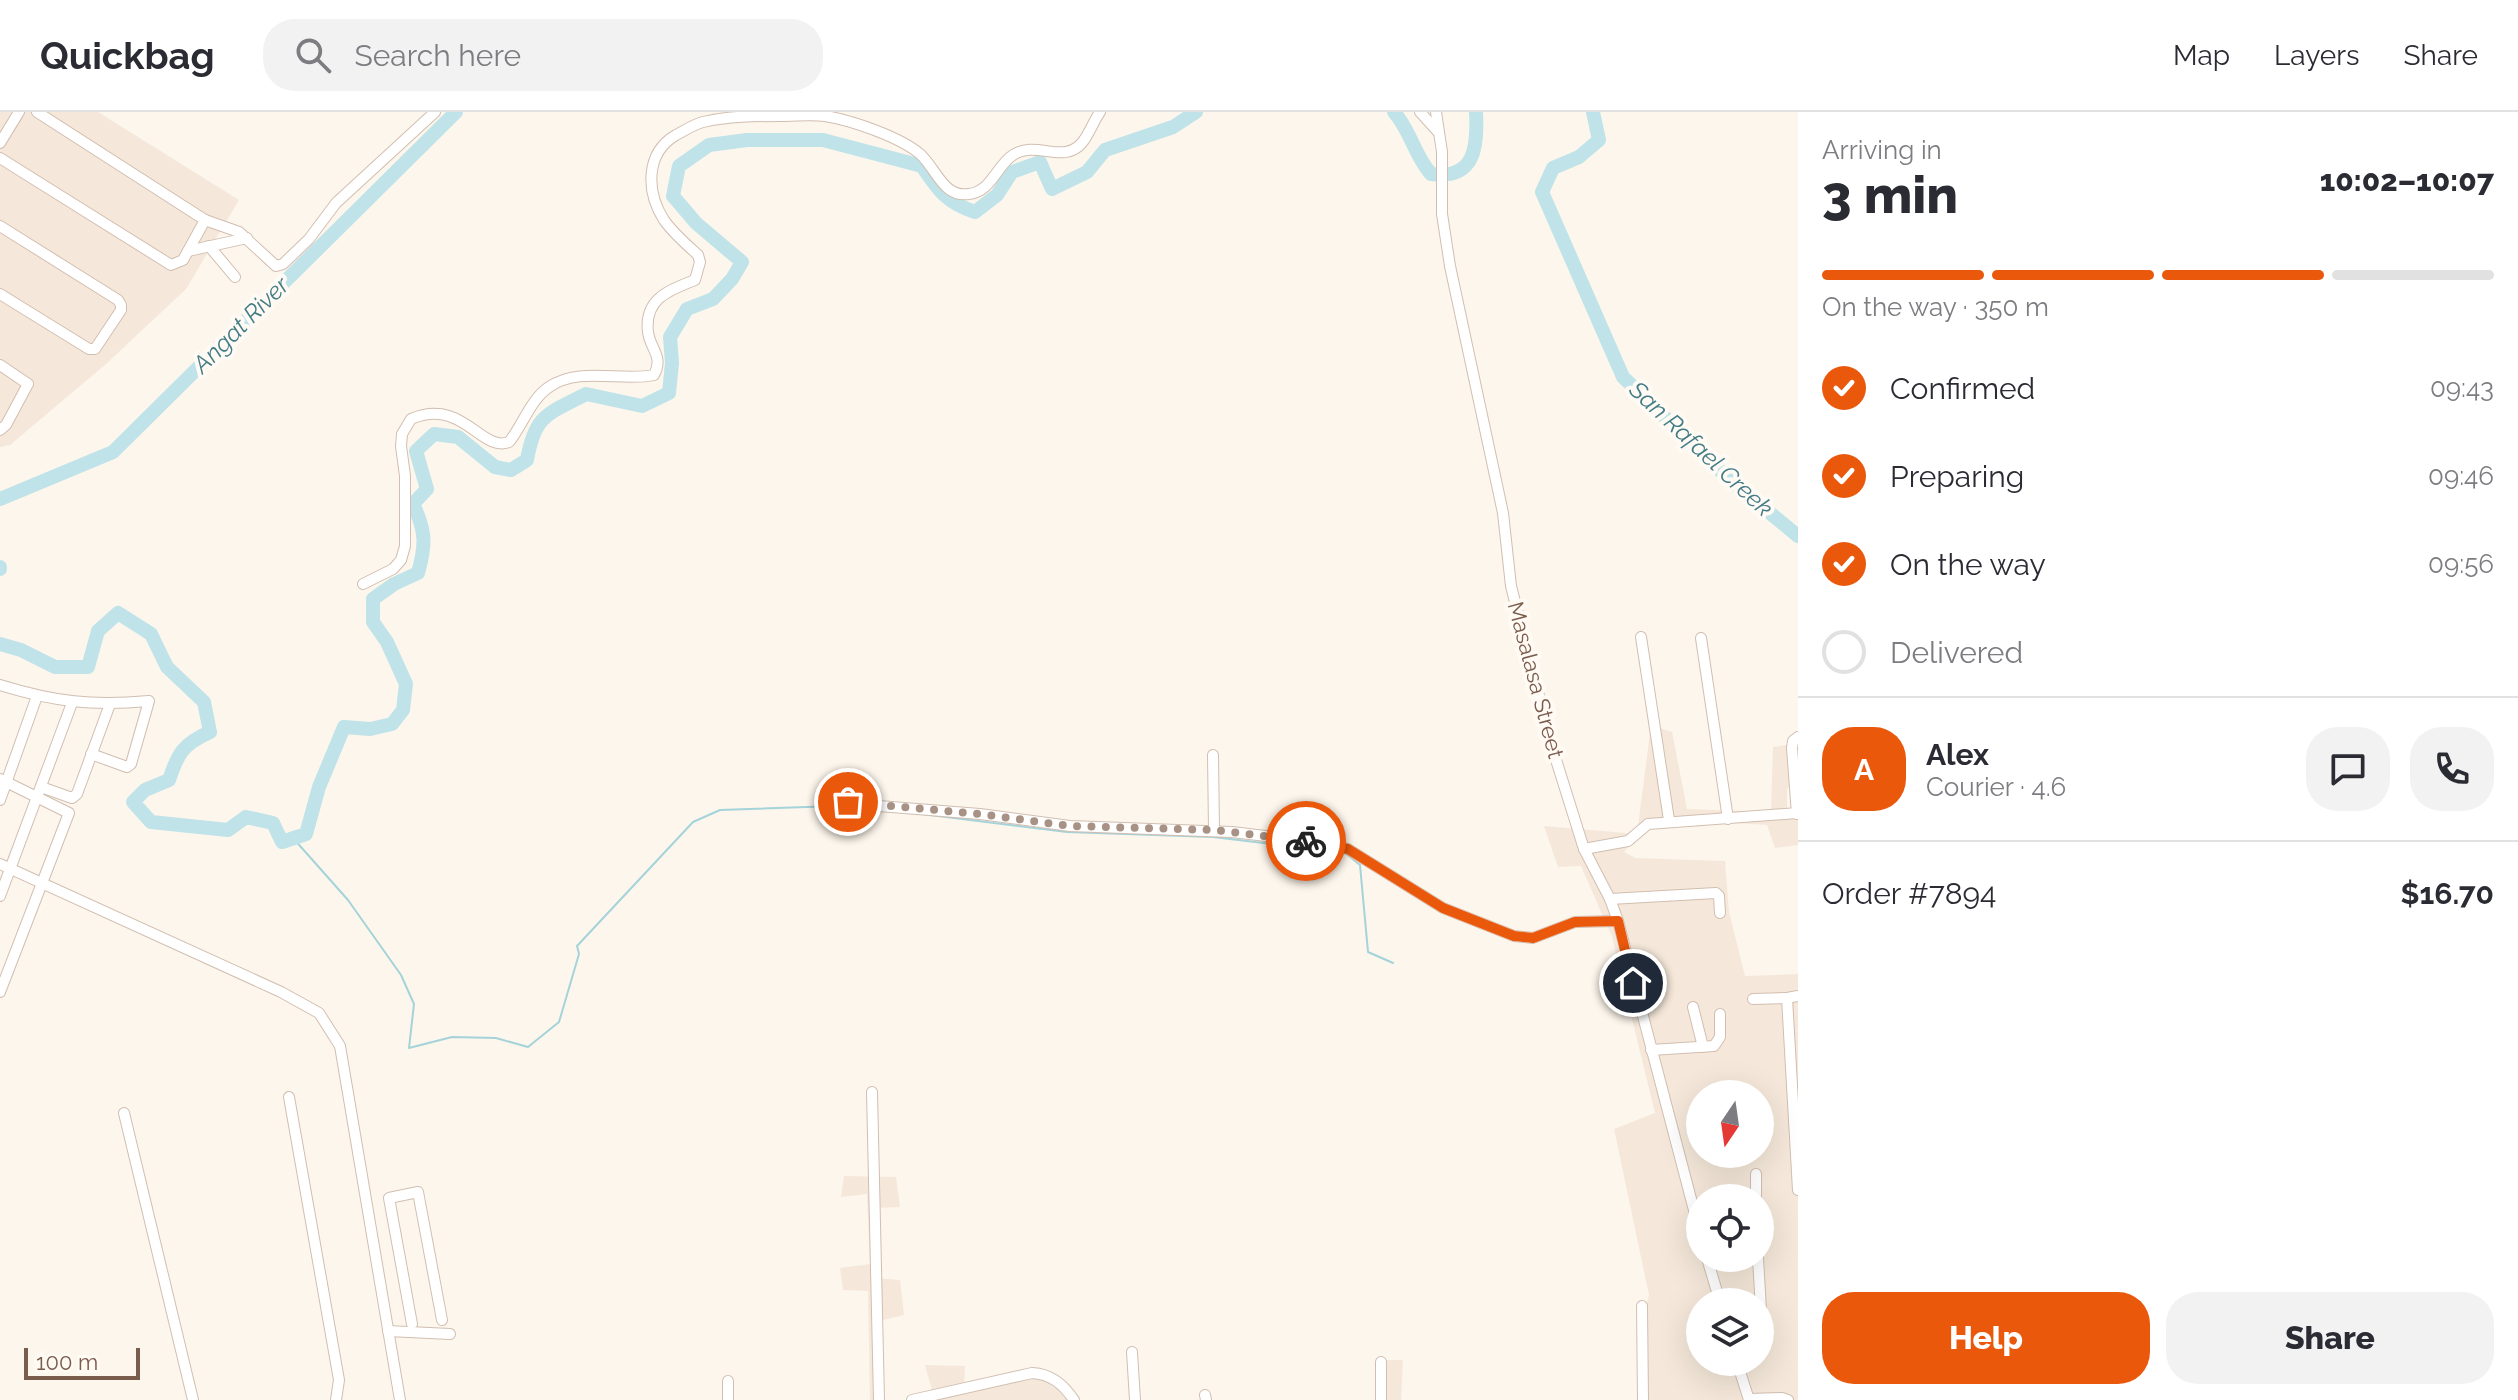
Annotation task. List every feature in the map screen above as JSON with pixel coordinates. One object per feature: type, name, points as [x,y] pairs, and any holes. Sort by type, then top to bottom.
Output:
[{"type":"street","points":[[0,143],[19,112]]},
{"type":"street","points":[[37,112],[205,220],[224,225],[247,238],[276,266],[283,264],[309,239],[336,203],[435,112]]},
{"type":"street","points":[[363,584],[393,569],[401,560],[405,546],[405,476],[401,446],[402,434],[411,419],[435,412],[449,415],[503,445],[509,442],[531,407],[550,386],[591,376],[654,375],[659,357],[648,333],[655,300],[664,292],[695,280],[700,262],[698,255],[663,218],[651,186],[652,158],[668,139],[700,122],[759,116],[824,116],[907,145],[924,157],[943,186],[961,194],[971,194],[981,191],[1011,156],[1023,149],[1069,152],[1081,144],[1100,112]]},
{"type":"street","points":[[1420,112],[1441,135]]},
{"type":"street","name":"Masalasa Street","points":[[1436,112],[1441,135],[1442,214],[1450,266],[1503,513],[1511,586],[1552,747],[1584,849],[1618,921],[1687,1184]]},
{"type":"street","points":[[0,158],[164,262],[177,264],[205,220]]},
{"type":"street","points":[[0,226],[118,300],[121,310],[95,349],[89,349],[0,294]]},
{"type":"street","points":[[188,251],[247,238]]},
{"type":"street","points":[[209,246],[235,277]]},
{"type":"street","points":[[0,365],[25,381],[28,388],[0,430]]},
{"type":"street","points":[[1641,637],[1669,820]]},
{"type":"street","points":[[1701,638],[1728,819]]},
{"type":"street","points":[[1,688],[72,703],[149,701],[131,764],[127,767],[91,754]]},
{"type":"street","points":[[0,800],[3,781],[37,696]]},
{"type":"street","points":[[0,896],[5,866],[37,798],[72,703]]},
{"type":"street","points":[[41,787],[72,798],[77,794],[110,704]]},
{"type":"street","points":[[1584,849],[1628,841],[1644,825],[1669,820],[1798,814],[1792,748],[1793,741],[1798,737]]},
{"type":"street","points":[[1213,755],[1211,799],[1214,830]]},
{"type":"street","points":[[0,992],[69,813],[3,781]]},
{"type":"street","points":[[841,803],[955,806],[1070,826],[1214,830],[1324,843],[1348,849],[1443,908],[1519,938],[1537,936],[1575,922],[1618,921]]},
{"type":"street","points":[[5,866],[281,992],[319,1013],[340,1046],[400,1400]]},
{"type":"street","points":[[1610,899],[1716,893],[1720,913]]},
{"type":"street","points":[[1753,999],[1792,997],[1798,1190]]},
{"type":"street","points":[[1693,1007],[1703,1047]]},
{"type":"street","points":[[1651,1050],[1717,1044],[1720,1014]]},
{"type":"street","points":[[872,1092],[879,1400]]},
{"type":"street","points":[[289,1097],[339,1380],[336,1400]]},
{"type":"street","points":[[124,1113],[193,1400]]},
{"type":"street","points":[[1756,1174],[1756,1184]]},
{"type":"street","points":[[412,1324],[389,1198],[418,1192],[442,1320]]},
{"type":"street","points":[[375,1253],[398,1249]]},
{"type":"street","points":[[1642,1306],[1643,1400]]},
{"type":"street","points":[[388,1331],[450,1334]]},
{"type":"street","points":[[1132,1352],[1135,1400]]},
{"type":"street","points":[[1381,1362],[1381,1400]]},
{"type":"street","points":[[912,1400],[1032,1373],[1044,1374],[1057,1381],[1074,1400]]},
{"type":"street","points":[[1742,1376],[1749,1399],[1788,1400]]},
{"type":"street","points":[[728,1381],[728,1400]]},
{"type":"shaded area","points":[[0,112],[98,112],[239,200],[186,289],[106,364],[10,445],[0,447]]},
{"type":"shaded area","points":[[1651,725],[1672,732],[1687,809],[1771,812],[1773,747],[1798,743],[1798,785],[1787,788],[1787,812],[1798,813],[1798,845],[1775,848],[1767,825],[1669,819],[1644,827],[1624,852],[1636,858],[1725,861],[1729,912],[1745,976],[1798,974],[1798,1400],[1641,1400],[1638,1335],[1649,1295],[1614,1129],[1655,1113],[1612,937],[1581,866],[1558,867],[1544,826],[1637,834]]},
{"type":"shaded area","points":[[844,1176],[896,1177],[900,1207],[873,1208],[874,1278],[900,1280],[904,1315],[874,1322],[877,1400],[870,1400],[868,1291],[843,1290],[840,1268],[870,1264],[867,1194],[841,1197]]},
{"type":"shaded area","points":[[1378,1360],[1403,1360],[1401,1400],[1376,1400]]},
{"type":"shaded area","points":[[925,1365],[965,1366],[964,1388],[1025,1371],[1064,1387],[1077,1400],[914,1400],[933,1394]]},
{"type":"waterway","name":"Angat River","points":[[0,499],[113,452],[456,112]]},
{"type":"waterway","name":"San Rafael Creek","points":[[0,644],[21,650],[55,667],[88,667],[98,631],[118,613],[151,634],[167,667],[204,702],[210,732],[183,750],[169,780],[145,790],[133,802],[151,822],[228,830],[246,817],[273,823],[282,842],[306,834],[319,787],[344,727],[370,729],[392,724],[403,710],[406,684],[387,642],[373,622],[373,599],[394,584],[418,573],[423,538],[413,504],[427,489],[416,451],[434,434],[458,437],[495,467],[511,470],[527,460],[534,433],[545,417],[586,394],[642,406],[669,393],[672,363],[670,337],[687,309],[713,299],[732,279],[742,262],[696,223],[673,196],[679,166],[709,145],[747,140],[823,140],[922,166],[944,195],[975,212],[997,195],[1012,172],[1040,162],[1052,189],[1087,172],[1105,150],[1173,127],[1196,112]]},
{"type":"waterway","name":"San Rafael Creek","points":[[1394,112],[1431,174],[1457,172],[1471,158],[1476,137],[1476,112]]},
{"type":"waterway","name":"San Rafael Creek","points":[[1593,112],[1599,140],[1579,157],[1553,168],[1542,192],[1623,377],[1730,480],[1798,536]]},
{"type":"waterway","points":[[293,838],[348,900],[401,975],[414,1004],[409,1048],[452,1037],[496,1038],[528,1047],[559,1022],[579,954],[577,946],[693,822],[720,810],[837,806]]},
{"type":"waterway","points":[[922,814],[1067,832],[1213,837],[1338,852]]},
{"type":"waterway","points":[[1344,852],[1360,865],[1368,952],[1393,963]]},
{"type":"way so far","points":[[848,802],[1070,826],[1214,830],[1306,841]]},
{"type":"route","points":[[1306,841],[1348,849],[1443,908],[1514,936],[1533,938],[1575,922],[1618,921],[1633,983]]}]
